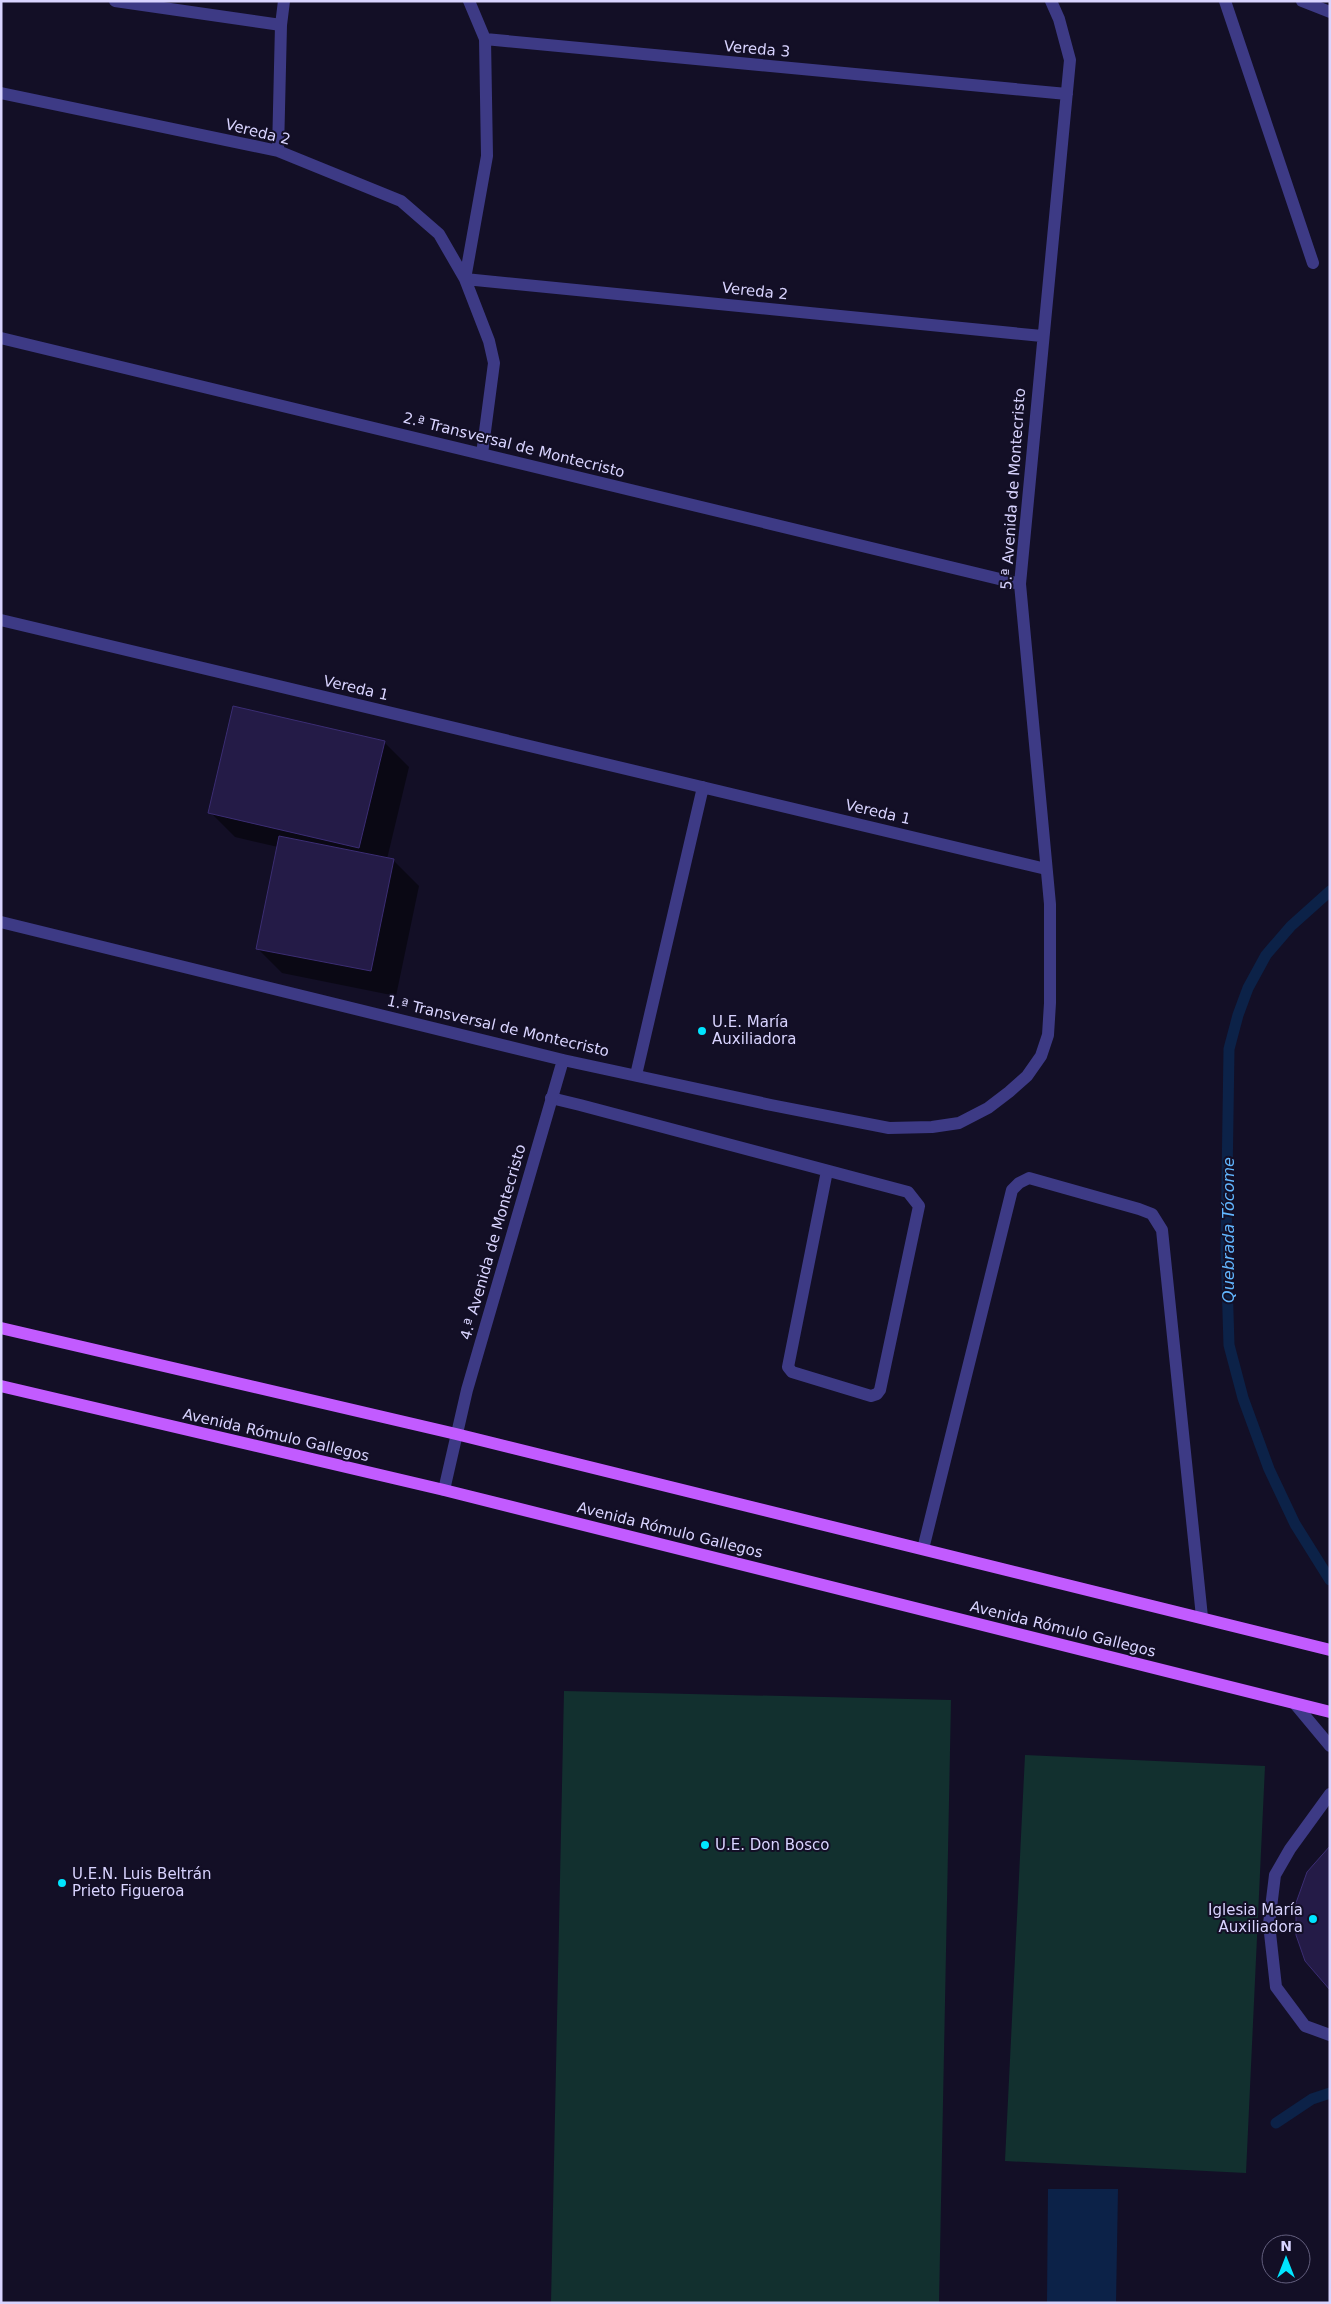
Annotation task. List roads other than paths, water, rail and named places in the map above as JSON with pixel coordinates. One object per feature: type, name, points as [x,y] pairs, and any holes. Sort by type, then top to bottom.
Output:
[{"type":"main road","points":[[1,1328],[456,1434],[1330,1650]]},
{"type":"main road","name":"Avenida Rómulo Gallegos","points":[[1,1386],[444,1490],[1330,1712]]},
{"type":"street","points":[[115,1],[281,25]]},
{"type":"street","points":[[278,151],[281,25],[284,1]]},
{"type":"street","points":[[465,279],[488,156],[485,40],[469,1]]},
{"type":"street","name":"5.ª Avenida de Montecristo","points":[[988,1108],[1027,1076],[1041,1056],[1048,1035],[1050,904],[1020,584],[1042,336],[1070,60],[1059,19],[1051,1]]},
{"type":"street","points":[[1225,1],[1313,263]]},
{"type":"street","points":[[1302,1],[1330,12]]},
{"type":"street","name":"Vereda 3","points":[[485,40],[1067,94]]},
{"type":"street","name":"Vereda 2","points":[[1,93],[278,151],[401,201],[439,234],[465,279],[489,341],[494,363],[482,454]]},
{"type":"street","name":"Vereda 2","points":[[465,279],[1042,336]]},
{"type":"street","name":"2.ª Transversal de Montecristo","points":[[1,338],[1020,584]]},
{"type":"street","name":"Vereda 1","points":[[1,620],[1046,869]]},
{"type":"street","points":[[636,1075],[704,787]]},
{"type":"street","name":"1.ª Transversal de Montecristo","points":[[1,922],[563,1060],[771,1106],[890,1128],[932,1127],[959,1123],[988,1108]]},
{"type":"street","name":"4.ª Avenida de Montecristo","points":[[444,1490],[456,1434],[563,1060]]},
{"type":"street","points":[[551,1098],[908,1192],[920,1206],[880,1390],[877,1394],[871,1396],[792,1372],[788,1367],[828,1171]]},
{"type":"street","points":[[923,1549],[1012,1190],[1019,1183],[1029,1178],[1152,1214],[1162,1230],[1202,1617]]},
{"type":"street","points":[[1294,1704],[1330,1746]]},
{"type":"street","points":[[1330,1794],[1290,1849],[1275,1875],[1269,1924],[1276,1987],[1305,2026],[1330,2034]]},
{"type":"water","points":[[1048,2189],[1118,2189],[1116,2303],[1047,2303]]},
{"type":"waterway","name":"Quebrada Tócome","points":[[1330,891],[1291,926],[1266,955],[1248,988],[1238,1015],[1229,1049],[1226,1248],[1229,1345],[1243,1398],[1269,1469],[1295,1524],[1330,1580]]},
{"type":"waterway","name":"Quebrada Tócome","points":[[1276,2123],[1312,2099],[1330,2093]]},
{"type":"place","name":"U.E. María Auxiliadora","points":[[702,1031]]},
{"type":"place","name":"U.E. Don Bosco","points":[[705,1845]]},
{"type":"place","name":"U.E.N. Luis Beltrán Prieto Figueroa","points":[[62,1883]]},
{"type":"place","name":"Iglesia María Auxiliadora","points":[[1313,1919]]}]
